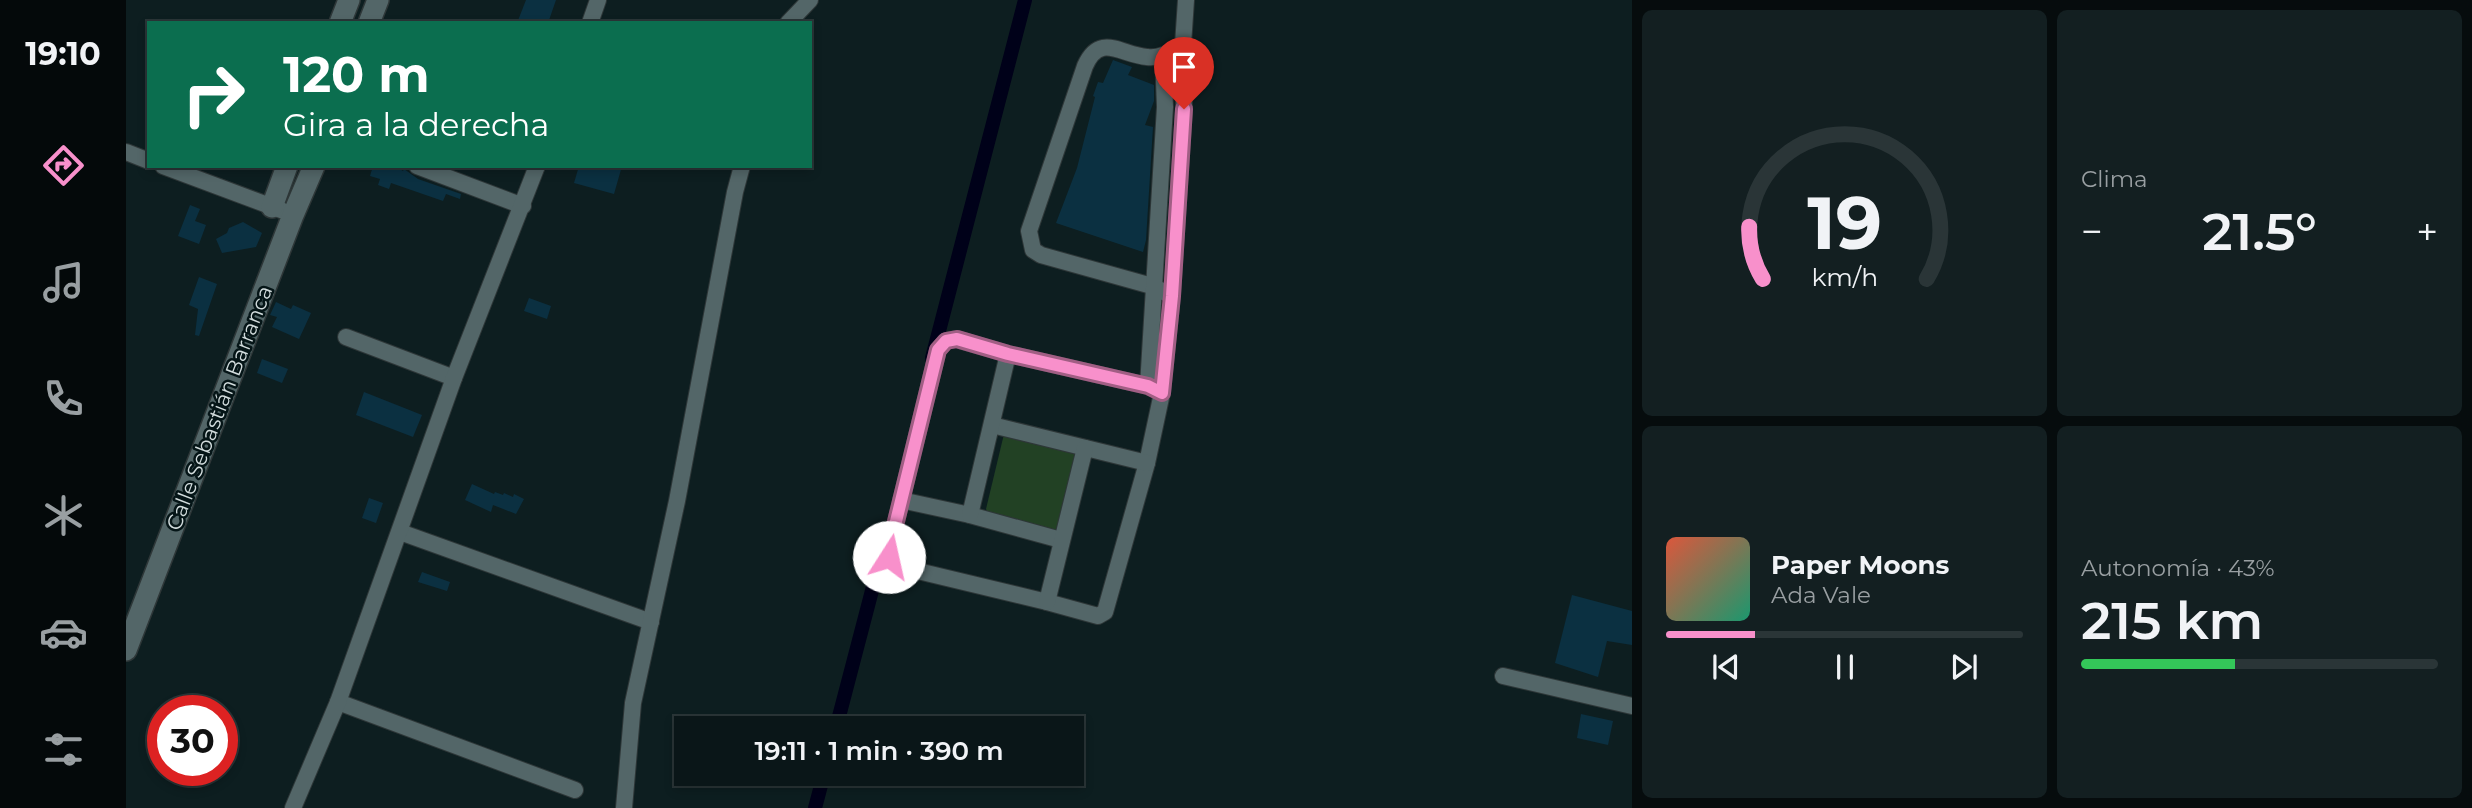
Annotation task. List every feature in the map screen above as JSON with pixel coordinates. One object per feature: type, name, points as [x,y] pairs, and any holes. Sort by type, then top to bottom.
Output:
[{"type":"street","points":[[341,21],[349,0]]},
{"type":"street","points":[[370,21],[378,0]]},
{"type":"street","points":[[591,21],[598,0]]},
{"type":"street","points":[[790,21],[810,0]]},
{"type":"street","points":[[1155,389],[957,339],[946,341],[938,350],[889,557],[897,566],[1098,616],[1105,612],[1147,463],[1155,389],[1172,296],[1184,109],[1183,45],[1186,0]]},
{"type":"street","points":[[1172,296],[1152,286],[1041,255],[1033,250],[1029,231],[1085,66],[1093,52],[1099,48],[1119,49],[1147,58],[1163,56],[1183,45]]},
{"type":"street","points":[[1155,389],[1152,286],[1165,107],[1163,56]]},
{"type":"street","points":[[126,152],[147,160]]},
{"type":"street","points":[[168,168],[293,215]]},
{"type":"street","points":[[272,207],[286,168]]},
{"type":"street","name":"Calle Sebastián Barranca","points":[[126,650],[133,612],[313,168]]},
{"type":"street","points":[[422,168],[523,206]]},
{"type":"street","points":[[293,808],[338,702],[454,378],[536,168]]},
{"type":"street","points":[[624,808],[633,703],[677,501],[742,168]]},
{"type":"street","points":[[346,337],[454,378]]},
{"type":"street","points":[[970,515],[1008,354]]},
{"type":"street","points":[[992,425],[1147,463]]},
{"type":"street","points":[[1047,602],[1085,448]]},
{"type":"street","points":[[901,500],[970,515],[1061,540]]},
{"type":"street","points":[[400,532],[651,622]]},
{"type":"street","points":[[1503,676],[1632,706]]},
{"type":"street","points":[[338,702],[575,790]]},
{"type":"green space","points":[[1004,434],[1087,451],[1066,533],[989,516],[986,509]]},
{"type":"building","points":[[526,0],[556,0],[549,21],[518,21]]},
{"type":"building","points":[[1113,60],[1132,67],[1128,75],[1154,85],[1154,101],[1145,125],[1153,127],[1143,252],[1056,223],[1077,168],[1095,97],[1093,96],[1098,82],[1103,83]]},
{"type":"building","points":[[372,168],[404,169],[418,179],[461,194],[460,199],[446,194],[443,201],[391,183],[389,189],[378,185],[380,179],[370,176]]},
{"type":"building","points":[[578,168],[621,168],[614,194],[574,183]]},
{"type":"building","points":[[190,205],[200,209],[195,221],[206,225],[199,244],[178,236]]},
{"type":"building","points":[[243,222],[262,233],[256,247],[222,253],[216,239],[227,233],[229,228]]},
{"type":"building","points":[[199,277],[217,284],[199,336],[195,335],[198,309],[189,305]]},
{"type":"building","points":[[529,298],[551,306],[547,319],[524,311]]},
{"type":"building","points":[[276,302],[291,309],[293,305],[311,313],[299,339],[272,327],[277,317],[270,315]]},
{"type":"building","points":[[262,359],[288,369],[282,383],[257,373]]},
{"type":"building","points":[[364,392],[422,415],[413,437],[356,415]]},
{"type":"building","points":[[472,484],[494,494],[504,493],[513,497],[514,494],[524,499],[516,514],[493,505],[491,512],[465,500]]},
{"type":"building","points":[[369,498],[383,503],[376,523],[362,518]]},
{"type":"building","points":[[422,572],[450,582],[447,591],[418,582]]},
{"type":"building","points":[[1572,595],[1632,611],[1632,645],[1607,641],[1598,677],[1555,663]]},
{"type":"building","points":[[1581,714],[1613,721],[1608,745],[1577,738]]},
{"type":"waterway","points":[[932,358],[1025,0]]},
{"type":"waterway","points":[[839,716],[886,537]]},
{"type":"waterway","points":[[815,808],[821,786]]},
{"type":"route","points":[[889,557],[938,350],[946,341],[957,339],[1008,354],[1148,386],[1162,393],[1172,296],[1184,109]]}]
